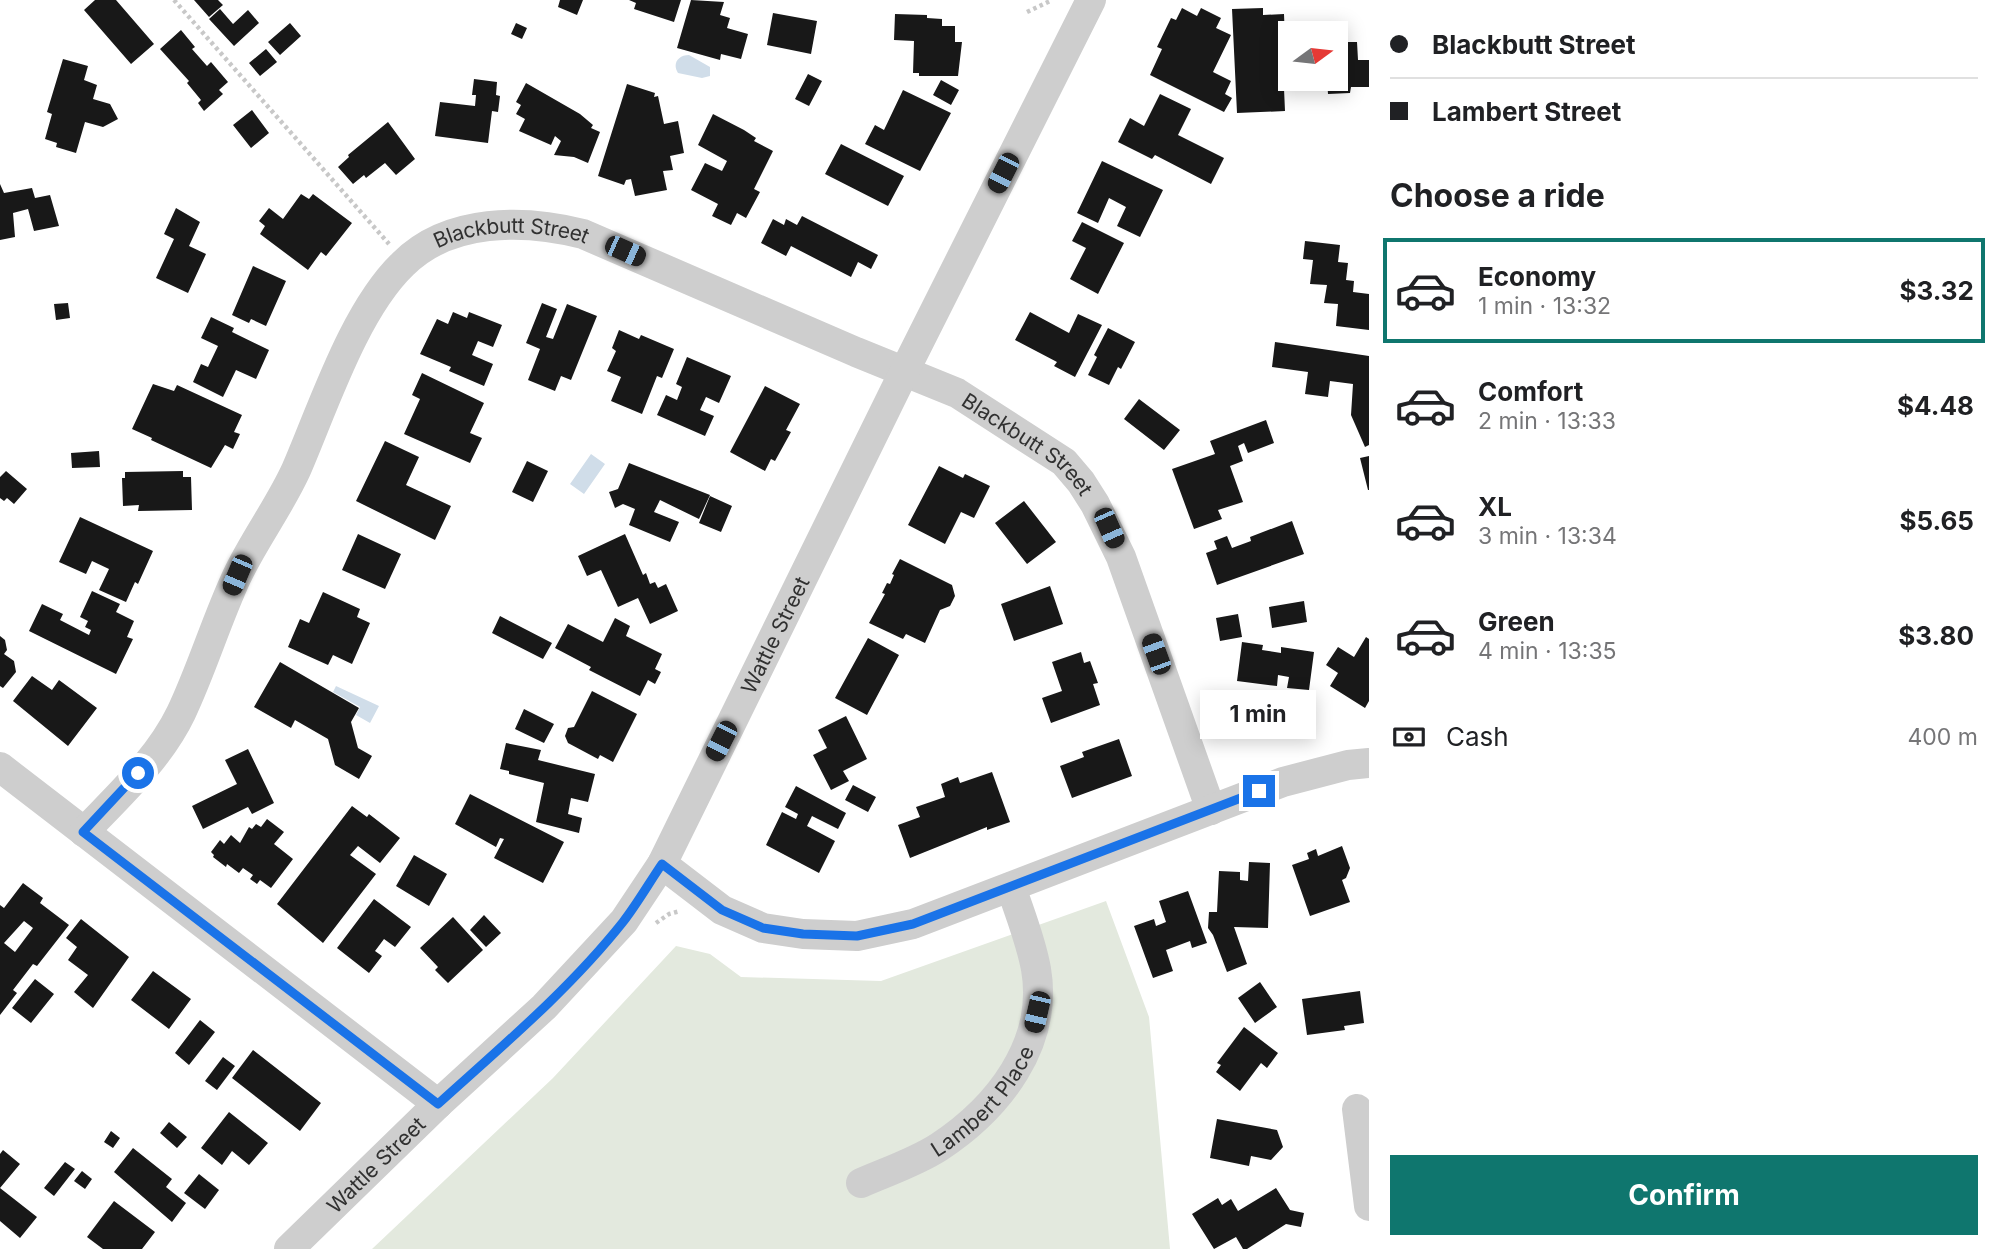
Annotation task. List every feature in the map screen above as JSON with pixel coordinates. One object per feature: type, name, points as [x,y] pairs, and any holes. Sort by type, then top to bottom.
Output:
[{"type":"street","name":"Wattle Street","points":[[289,1249],[438,1104],[544,1006],[624,920],[662,864],[1091,0]]},
{"type":"street","name":"Blackbutt Street","points":[[83,832],[153,755],[180,715],[237,575],[294,473],[340,366],[383,286],[404,262],[428,246],[464,231],[494,225],[557,228],[583,234],[625,251],[957,393],[1063,462],[1081,482],[1109,528],[1211,810]]},
{"type":"street","points":[[662,864],[722,910],[763,928],[803,934],[857,936],[913,924],[1283,782],[1348,765],[1369,763]]},
{"type":"street","points":[[0,768],[438,1104]]},
{"type":"street","name":"Lambert Place","points":[[861,1183],[937,1149],[980,1116],[999,1094],[1029,1047],[1037,1012],[1036,972],[1026,930],[1011,887]]},
{"type":"street","points":[[1357,1109],[1369,1206]]},
{"type":"path","points":[[174,0],[404,262]]},
{"type":"path","points":[[1027,12],[1052,0]]},
{"type":"shaded area","points":[[689,55],[710,67],[710,76],[702,78],[678,73],[677,61]]},
{"type":"shaded area","points":[[591,454],[605,464],[584,494],[570,484]]},
{"type":"shaded area","points":[[336,686],[379,706],[370,723],[356,715],[360,707],[333,692]]},
{"type":"shaded area","points":[[1106,901],[1149,1017],[1170,1249],[372,1249],[553,1078],[676,946],[710,954],[741,977],[881,981]]},
{"type":"building","points":[[95,0],[116,0],[154,44],[131,64],[84,10]]},
{"type":"building","points":[[194,0],[218,0],[223,5],[209,17]]},
{"type":"building","points":[[560,0],[583,0],[577,15],[558,7]]},
{"type":"building","points":[[629,0],[681,0],[674,22],[634,9],[636,3]]},
{"type":"building","points":[[691,0],[724,2],[720,15],[730,18],[727,28],[748,34],[741,59],[721,54],[720,60],[677,48]]},
{"type":"building","points":[[1182,8],[1197,16],[1201,8],[1221,18],[1216,28],[1231,35],[1213,72],[1231,81],[1225,94],[1232,98],[1224,112],[1150,75],[1162,49],[1157,47],[1171,18],[1176,20]]},
{"type":"building","points":[[1263,8],[1263,15],[1284,14],[1284,21],[1278,21],[1278,91],[1284,91],[1285,111],[1237,113],[1232,9]]},
{"type":"building","points":[[220,9],[233,24],[248,10],[259,23],[234,46],[209,19]]},
{"type":"building","points":[[773,13],[817,21],[811,54],[767,45]]},
{"type":"building","points":[[895,14],[927,15],[927,18],[942,19],[942,26],[955,26],[955,42],[962,42],[958,76],[919,76],[919,73],[913,73],[914,41],[894,40]]},
{"type":"building","points":[[290,23],[301,36],[280,55],[268,42]]},
{"type":"building","points":[[516,23],[527,28],[522,39],[511,34]]},
{"type":"building","points":[[181,30],[195,47],[192,49],[207,66],[211,62],[228,82],[219,90],[223,94],[204,111],[198,103],[201,100],[187,83],[189,81],[160,49]]},
{"type":"building","points":[[1348,42],[1357,42],[1358,60],[1369,60],[1369,87],[1351,87],[1350,93],[1328,94],[1328,91],[1348,91]]},
{"type":"building","points":[[266,49],[277,62],[260,76],[249,63]]},
{"type":"building","points":[[63,59],[88,66],[84,80],[97,85],[93,99],[110,104],[118,119],[103,127],[85,122],[76,153],[56,147],[57,143],[45,139],[52,114],[47,112]]},
{"type":"building","points":[[808,74],[822,81],[809,106],[795,99]]},
{"type":"building","points":[[474,79],[497,82],[496,95],[500,96],[498,112],[492,111],[488,143],[435,136],[440,102],[475,106],[476,95],[472,95]]},
{"type":"building","points":[[941,80],[959,90],[951,105],[933,95]]},
{"type":"building","points":[[526,83],[580,114],[593,125],[591,128],[600,132],[588,163],[574,157],[554,155],[561,141],[555,136],[551,145],[519,131],[525,119],[516,114],[521,105],[516,102]]},
{"type":"building","points":[[627,84],[655,93],[654,97],[658,96],[664,124],[678,121],[684,153],[670,156],[673,170],[663,171],[667,190],[635,196],[631,179],[626,180],[624,185],[598,176]]},
{"type":"building","points":[[903,90],[951,113],[920,171],[865,144],[875,125],[884,130]]},
{"type":"building","points":[[1160,94],[1191,109],[1178,135],[1224,158],[1211,184],[1155,155],[1152,159],[1118,142],[1130,118],[1144,126]]},
{"type":"building","points":[[252,110],[269,133],[251,148],[233,125]]},
{"type":"building","points":[[713,114],[744,130],[756,138],[754,141],[773,151],[754,189],[760,192],[746,218],[737,213],[731,225],[712,216],[718,204],[691,190],[705,163],[722,171],[727,161],[698,145]]},
{"type":"building","points":[[388,122],[415,159],[396,175],[385,163],[366,178],[364,175],[353,184],[338,167],[348,155]]},
{"type":"building","points":[[841,144],[904,176],[888,206],[825,174]]},
{"type":"building","points":[[1102,161],[1163,190],[1140,237],[1117,226],[1126,207],[1109,198],[1098,223],[1077,213]]},
{"type":"building","points":[[0,184],[4,193],[32,188],[35,198],[50,195],[59,226],[34,231],[28,209],[13,213],[15,237],[0,240]]},
{"type":"building","points":[[301,194],[309,199],[313,194],[352,223],[326,256],[321,252],[308,270],[260,234],[265,226],[259,221],[269,208],[283,219]]},
{"type":"building","points":[[176,208],[200,222],[189,246],[206,254],[188,293],[156,278],[174,239],[164,234]]},
{"type":"building","points":[[802,216],[878,255],[871,269],[858,262],[851,277],[791,246],[786,256],[761,243],[773,219],[784,225],[786,219],[797,225]]},
{"type":"building","points":[[1082,222],[1124,243],[1098,294],[1070,279],[1086,248],[1072,241]]},
{"type":"building","points":[[1305,241],[1340,245],[1338,262],[1348,263],[1346,280],[1354,281],[1353,292],[1369,294],[1369,330],[1336,326],[1338,304],[1324,303],[1327,285],[1310,284],[1313,260],[1303,259]]},
{"type":"building","points":[[253,266],[286,281],[266,326],[251,319],[249,323],[232,315]]},
{"type":"building","points":[[68,303],[70,318],[56,320],[54,304]]},
{"type":"building","points":[[542,303],[557,309],[546,337],[553,339],[567,304],[597,316],[571,380],[561,376],[555,391],[528,380],[540,349],[526,343]]},
{"type":"building","points":[[453,312],[467,318],[469,312],[502,325],[493,347],[478,341],[472,355],[493,364],[484,386],[449,371],[451,367],[420,354],[437,319],[448,324]]},
{"type":"building","points":[[1030,312],[1069,333],[1078,314],[1102,325],[1075,377],[1054,366],[1057,362],[1015,340]]},
{"type":"building","points":[[211,317],[234,328],[232,332],[269,350],[256,379],[236,370],[223,397],[193,382],[201,364],[208,367],[218,346],[201,338]]},
{"type":"building","points":[[1108,328],[1135,342],[1109,385],[1088,375],[1097,357],[1094,355]]},
{"type":"building","points":[[619,330],[639,339],[641,335],[674,349],[662,378],[657,376],[642,414],[611,401],[621,377],[607,371],[616,351],[612,348]]},
{"type":"building","points":[[1275,342],[1369,356],[1369,445],[1365,447],[1351,415],[1353,384],[1330,381],[1328,397],[1305,394],[1308,372],[1272,367]]},
{"type":"building","points":[[687,357],[731,376],[719,403],[706,397],[700,410],[714,416],[705,436],[657,415],[666,395],[677,400],[682,387],[676,384]]},
{"type":"building","points":[[422,373],[484,403],[470,433],[482,438],[470,463],[404,434],[420,399],[412,395]]},
{"type":"building","points":[[153,384],[174,391],[177,385],[242,415],[234,432],[240,434],[233,449],[225,445],[211,468],[132,429]]},
{"type":"building","points":[[765,386],[800,404],[786,430],[791,432],[775,461],[771,459],[765,471],[730,452]]},
{"type":"building","points":[[1139,399],[1180,430],[1164,450],[1124,419]]},
{"type":"building","points":[[1266,420],[1274,443],[1248,453],[1244,443],[1238,446],[1243,461],[1230,466],[1243,502],[1218,510],[1222,519],[1194,529],[1172,469],[1215,454],[1210,441]]},
{"type":"building","points":[[385,441],[419,457],[406,485],[451,506],[435,540],[356,501]]},
{"type":"building","points":[[99,451],[100,467],[72,468],[71,453]]},
{"type":"building","points":[[1369,456],[1369,490],[1368,490],[1360,458]]},
{"type":"building","points":[[527,461],[548,471],[533,502],[512,492]]},
{"type":"building","points":[[629,463],[710,495],[699,519],[660,500],[654,512],[679,522],[670,542],[629,525],[635,509],[623,504],[615,508],[609,492],[618,489]]},
{"type":"building","points":[[939,466],[963,478],[965,474],[990,486],[974,518],[961,512],[945,544],[908,525]]},
{"type":"building","points":[[6,471],[27,489],[14,504],[7,498],[4,501],[0,498],[0,477]]},
{"type":"building","points":[[183,471],[183,477],[191,477],[192,510],[138,511],[139,505],[123,506],[122,478],[125,478],[125,472]]},
{"type":"building","points":[[710,496],[732,506],[721,532],[699,523]]},
{"type":"building","points":[[1024,501],[1056,542],[1027,564],[995,523]]},
{"type":"building","points":[[80,517],[153,551],[138,584],[135,582],[126,602],[99,590],[109,569],[92,561],[86,574],[59,562]]},
{"type":"building","points":[[1292,521],[1304,554],[1217,585],[1206,553],[1217,549],[1214,541],[1227,536],[1232,548],[1251,541],[1250,537]]},
{"type":"building","points":[[358,534],[401,554],[385,589],[342,570]]},
{"type":"building","points":[[625,534],[643,575],[646,573],[650,584],[655,582],[658,588],[666,584],[678,611],[650,624],[638,598],[618,607],[601,570],[587,576],[578,556]]},
{"type":"building","points":[[900,559],[952,585],[955,596],[950,606],[940,610],[925,643],[906,634],[903,639],[869,623]]},
{"type":"building","points":[[1050,586],[1063,624],[1014,641],[1001,604]]},
{"type":"building","points":[[92,591],[120,604],[116,612],[134,621],[127,637],[133,639],[116,674],[29,631],[42,604],[63,614],[60,620],[89,635],[91,630],[85,627],[88,621],[80,617]]},
{"type":"building","points":[[323,592],[360,609],[357,617],[370,623],[352,664],[333,655],[328,665],[288,647],[300,619],[309,623]]},
{"type":"building","points":[[1304,601],[1307,622],[1272,628],[1269,607]]},
{"type":"building","points":[[1238,614],[1242,637],[1220,641],[1216,618]]},
{"type":"building","points":[[500,616],[552,643],[543,659],[492,633]]},
{"type":"building","points":[[615,618],[630,626],[626,636],[662,654],[655,669],[661,672],[655,684],[648,680],[640,696],[589,670],[591,667],[555,648],[568,624],[603,642]]},
{"type":"building","points":[[0,636],[5,640],[7,650],[4,654],[14,661],[16,672],[3,688],[0,686]]},
{"type":"building","points":[[1366,637],[1369,639],[1369,701],[1365,708],[1330,686],[1338,673],[1326,665],[1338,647],[1354,657]]},
{"type":"building","points":[[868,638],[899,655],[867,715],[835,698]]},
{"type":"building","points":[[1242,642],[1263,645],[1262,650],[1281,653],[1281,647],[1314,652],[1309,690],[1287,688],[1289,677],[1278,675],[1277,686],[1237,681]]},
{"type":"building","points":[[1081,652],[1084,663],[1090,661],[1098,683],[1093,684],[1100,705],[1051,723],[1042,698],[1062,691],[1052,662]]},
{"type":"building","points":[[280,662],[359,708],[351,722],[358,748],[372,756],[359,779],[335,765],[328,739],[295,720],[291,728],[254,707]]},
{"type":"building","points":[[32,676],[52,690],[59,680],[97,708],[68,746],[13,701]]},
{"type":"building","points":[[592,691],[637,714],[613,762],[600,755],[598,759],[568,743],[565,736],[568,728],[574,727]]},
{"type":"building","points":[[524,709],[554,724],[544,743],[515,729]]},
{"type":"building","points":[[846,716],[867,759],[843,771],[849,781],[831,790],[813,755],[827,748],[818,730]]},
{"type":"building","points":[[1119,739],[1132,776],[1072,798],[1060,766],[1084,757],[1082,752]]},
{"type":"building","points":[[506,743],[541,750],[538,760],[595,774],[588,802],[571,798],[568,814],[582,818],[579,833],[536,822],[544,783],[500,769]]},
{"type":"building","points":[[248,749],[274,803],[252,814],[248,807],[203,829],[192,806],[237,784],[225,760]]},
{"type":"building","points":[[992,772],[1010,822],[987,830],[987,827],[910,858],[898,825],[920,817],[916,807],[945,797],[941,784],[958,777],[960,783]]},
{"type":"building","points":[[853,785],[876,797],[868,812],[845,800]]},
{"type":"building","points":[[796,786],[846,813],[838,829],[812,816],[807,826],[835,841],[819,873],[766,845],[782,812],[796,819],[798,814],[785,807]]},
{"type":"building","points":[[470,794],[564,842],[543,883],[494,858],[504,839],[500,838],[496,847],[455,824]]},
{"type":"building","points":[[352,806],[367,817],[369,814],[400,838],[380,863],[358,846],[350,855],[376,874],[323,943],[277,904]]},
{"type":"building","points":[[267,819],[284,832],[274,844],[293,859],[271,888],[260,880],[257,884],[250,879],[253,875],[243,868],[239,873],[227,864],[226,867],[213,857],[211,852],[220,840],[224,844],[231,835],[240,843],[249,827],[252,829],[256,824],[261,827]]},
{"type":"building","points":[[1342,846],[1350,868],[1346,878],[1342,880],[1350,902],[1310,916],[1292,865],[1309,859],[1307,853],[1316,849],[1318,856]]},
{"type":"building","points":[[414,855],[447,874],[429,906],[396,886]]},
{"type":"building","points":[[1249,862],[1270,863],[1268,928],[1234,927],[1247,964],[1227,972],[1208,928],[1209,912],[1217,912],[1219,871],[1240,872],[1240,880],[1248,881]]},
{"type":"building","points":[[23,883],[43,898],[40,903],[69,925],[37,966],[33,964],[13,990],[17,993],[0,1015],[0,905],[4,908]],"holes":[[[24,921],[33,928],[15,952],[4,943]]]},
{"type":"building","points":[[1188,891],[1207,943],[1192,948],[1190,941],[1166,950],[1173,971],[1153,978],[1134,926],[1154,919],[1156,926],[1166,922],[1159,901]]},
{"type":"building","points":[[374,899],[411,927],[395,947],[384,939],[375,951],[382,956],[369,973],[337,948]]},
{"type":"building","points":[[484,915],[501,933],[486,947],[470,930]]},
{"type":"building","points":[[453,917],[483,950],[448,983],[435,970],[438,967],[420,948]]},
{"type":"building","points":[[81,919],[129,957],[93,1008],[74,992],[88,975],[68,960],[77,947],[66,938]]},
{"type":"building","points":[[153,971],[191,999],[169,1029],[131,1000]]},
{"type":"building","points":[[35,979],[54,994],[31,1023],[12,1008]]},
{"type":"building","points":[[1260,982],[1277,1007],[1255,1023],[1238,998]]},
{"type":"building","points":[[1360,991],[1364,1023],[1344,1026],[1345,1030],[1307,1035],[1302,999]]},
{"type":"building","points":[[200,1020],[215,1032],[189,1065],[175,1053]]},
{"type":"building","points":[[1244,1027],[1278,1053],[1267,1068],[1261,1063],[1240,1091],[1216,1072],[1221,1065],[1217,1063]]},
{"type":"building","points":[[253,1050],[321,1103],[300,1131],[232,1078]]},
{"type":"building","points":[[223,1057],[235,1066],[217,1090],[205,1081]]},
{"type":"building","points":[[229,1112],[268,1143],[249,1165],[232,1151],[222,1165],[201,1148]]},
{"type":"building","points":[[1217,1119],[1277,1130],[1283,1147],[1271,1160],[1251,1156],[1249,1166],[1210,1158]]},
{"type":"building","points":[[169,1122],[187,1137],[177,1148],[160,1133]]},
{"type":"building","points":[[111,1131],[120,1138],[113,1148],[104,1142]]},
{"type":"building","points":[[133,1148],[172,1179],[166,1187],[186,1203],[172,1222],[114,1172]]},
{"type":"building","points":[[3,1150],[20,1164],[0,1188],[0,1154]]},
{"type":"building","points":[[65,1162],[75,1169],[54,1196],[44,1188]]},
{"type":"building","points":[[82,1171],[92,1179],[85,1189],[74,1181]]},
{"type":"building","points":[[199,1174],[219,1190],[205,1209],[184,1193]]},
{"type":"building","points":[[0,1188],[37,1217],[20,1238],[0,1221]]},
{"type":"building","points":[[1276,1188],[1290,1210],[1304,1213],[1301,1227],[1286,1224],[1247,1249],[1243,1249],[1236,1237],[1214,1249],[1192,1214],[1218,1198],[1222,1205],[1231,1199],[1238,1211]]},
{"type":"building","points":[[114,1201],[155,1232],[142,1249],[103,1249],[87,1237]]},
{"type":"route","points":[[138,773],[83,832],[438,1104],[544,1006],[602,946],[624,920],[662,864],[722,910],[763,928],[803,934],[857,936],[913,924],[1259,791]]}]
